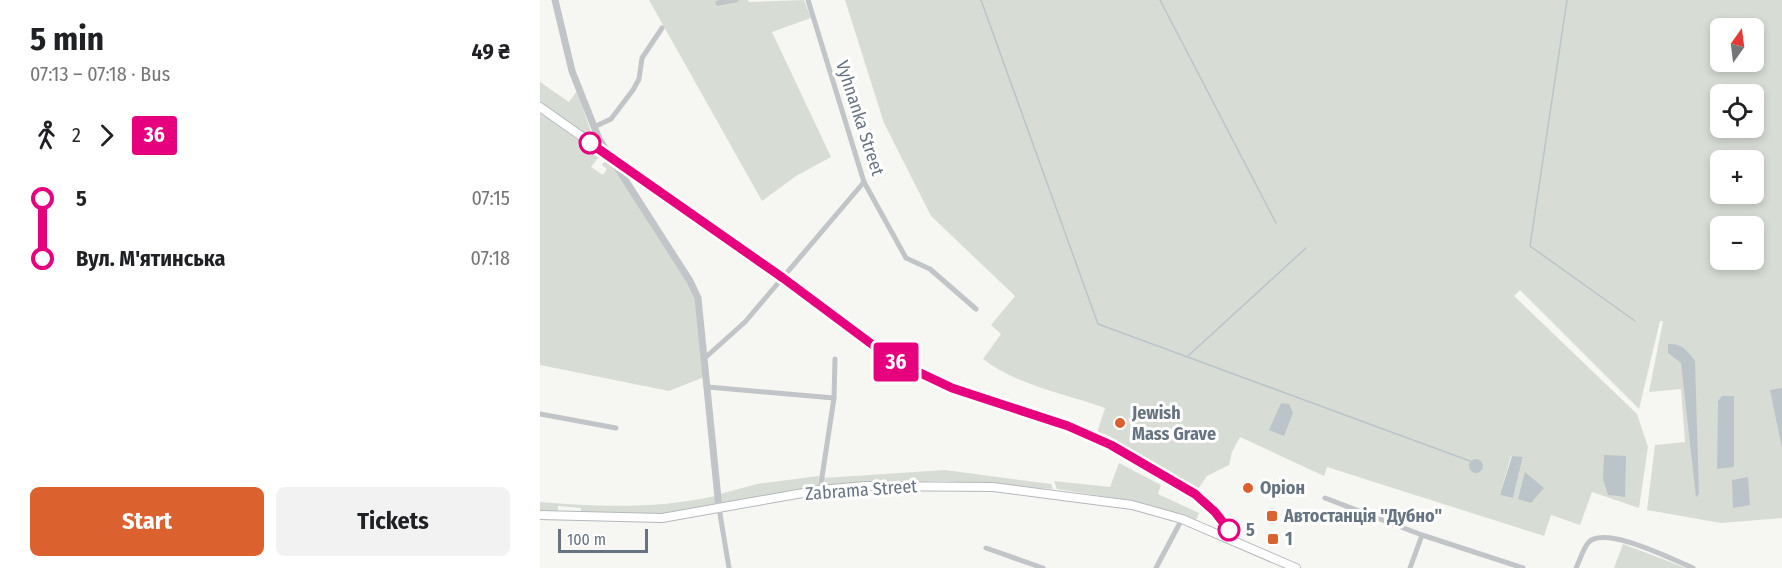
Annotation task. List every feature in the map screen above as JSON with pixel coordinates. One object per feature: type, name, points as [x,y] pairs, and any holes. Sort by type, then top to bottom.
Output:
[{"type":"main road","points":[[540,107],[783,278],[893,360],[952,388],[1068,426],[1153,468],[1195,494],[1215,512],[1233,541]]},
{"type":"main road","name":"Zabrama Street","points":[[540,515],[663,518],[820,490],[865,486],[993,487],[1132,505],[1182,519],[1296,568]]},
{"type":"street","points":[[555,0],[572,71],[594,127],[690,280],[698,298],[706,357],[719,508],[729,568]]},
{"type":"street","points":[[718,3],[736,0]]},
{"type":"street","name":"Vyhnanka Street","points":[[808,0],[864,182],[906,258],[930,269],[976,309]]},
{"type":"street","points":[[594,127],[611,119],[633,90],[639,79],[642,58],[662,28]]},
{"type":"street","points":[[706,357],[745,322],[864,182]]},
{"type":"street","points":[[820,490],[834,398],[835,359]]},
{"type":"street","points":[[708,387],[834,398]]},
{"type":"street","points":[[540,414],[616,428]]},
{"type":"street","points":[[1324,498],[1422,535],[1523,568]]},
{"type":"street","points":[[1156,568],[1182,519]]},
{"type":"street","points":[[1410,568],[1422,535]]},
{"type":"street","points":[[1576,568],[1588,543],[1595,538],[1606,536],[1639,545],[1693,568]]},
{"type":"street","points":[[986,548],[1043,568]]},
{"type":"shaded area","points":[[649,0],[748,0],[749,2],[804,0],[811,18],[772,32],[831,157],[796,176],[762,201]]},
{"type":"shaded area","points":[[845,0],[1782,0],[1782,518],[1721,523],[1647,510],[1655,445],[1685,442],[1681,389],[1649,392],[1663,321],[1660,321],[1639,409],[1520,290],[1514,296],[1637,414],[1648,447],[1639,508],[1592,492],[1580,525],[1551,515],[1544,536],[1327,467],[1324,476],[1240,437],[1232,452],[1229,465],[1207,476],[1196,492],[1096,436],[1105,408],[1011,376],[983,359],[1001,334],[991,325],[1015,296],[931,216],[884,123]],"holes":[[[1511,456],[1523,458],[1513,498],[1500,495]]]},
{"type":"shaded area","points":[[540,82],[569,102],[577,91],[591,132],[581,133],[540,104]]},
{"type":"shaded area","points":[[540,111],[581,139],[577,145],[592,155],[596,150],[601,154],[591,167],[603,175],[607,169],[602,165],[607,158],[609,160],[687,282],[695,299],[704,377],[669,391],[540,365]]},
{"type":"shaded area","points":[[1668,344],[1684,348],[1695,361],[1699,494],[1696,497],[1681,363],[1668,353]]},
{"type":"shaded area","points":[[1782,388],[1782,448],[1770,390]]},
{"type":"shaded area","points":[[1722,396],[1734,396],[1734,467],[1717,469],[1718,401]]},
{"type":"shaded area","points":[[1281,403],[1289,404],[1293,413],[1284,436],[1269,430]]},
{"type":"shaded area","points":[[1604,455],[1626,456],[1625,497],[1608,495],[1603,479]]},
{"type":"shaded area","points":[[1512,456],[1523,457],[1513,498],[1500,495]]},
{"type":"shaded area","points":[[1476,459],[1481,461],[1483,466],[1481,471],[1476,473],[1471,471],[1469,466],[1471,461]]},
{"type":"shaded area","points":[[1119,463],[1161,485],[1158,494],[1199,513],[1196,520],[1133,501],[1057,489],[1054,481],[1110,487]]},
{"type":"shaded area","points":[[945,470],[1051,484],[1053,489],[944,481],[822,486],[823,478]]},
{"type":"shaded area","points":[[1525,472],[1544,488],[1531,503],[1518,499]]},
{"type":"shaded area","points":[[819,476],[818,486],[721,503],[720,494],[757,484]]},
{"type":"shaded area","points":[[1748,477],[1750,505],[1733,508],[1732,480]]},
{"type":"shaded area","points":[[715,496],[716,505],[662,514],[581,513],[581,508],[558,506],[558,512],[540,511],[540,502],[628,506],[672,503]]},
{"type":"shaded area","points":[[1623,544],[1686,568],[1614,568]]},
{"type":"waterway","points":[[981,0],[1098,324],[1470,461]]},
{"type":"waterway","points":[[1160,0],[1276,223]]},
{"type":"waterway","points":[[1567,0],[1530,246],[1635,321]]},
{"type":"waterway","points":[[1188,356],[1306,248]]},
{"type":"bus line","name":"36","points":[[590,143],[783,278],[893,360],[952,388],[1068,426],[1111,445],[1195,494],[1215,512],[1229,530]]},
{"type":"place","name":"Jewish Mass Grave","points":[[1120,423]]},
{"type":"place","name":"Оріон","points":[[1248,488]]},
{"type":"place","name":"Автостанція \"Дубно\"","points":[[1272,516]]},
{"type":"place","name":"5","points":[[1229,530]]},
{"type":"place","name":"1","points":[[1273,539]]}]
